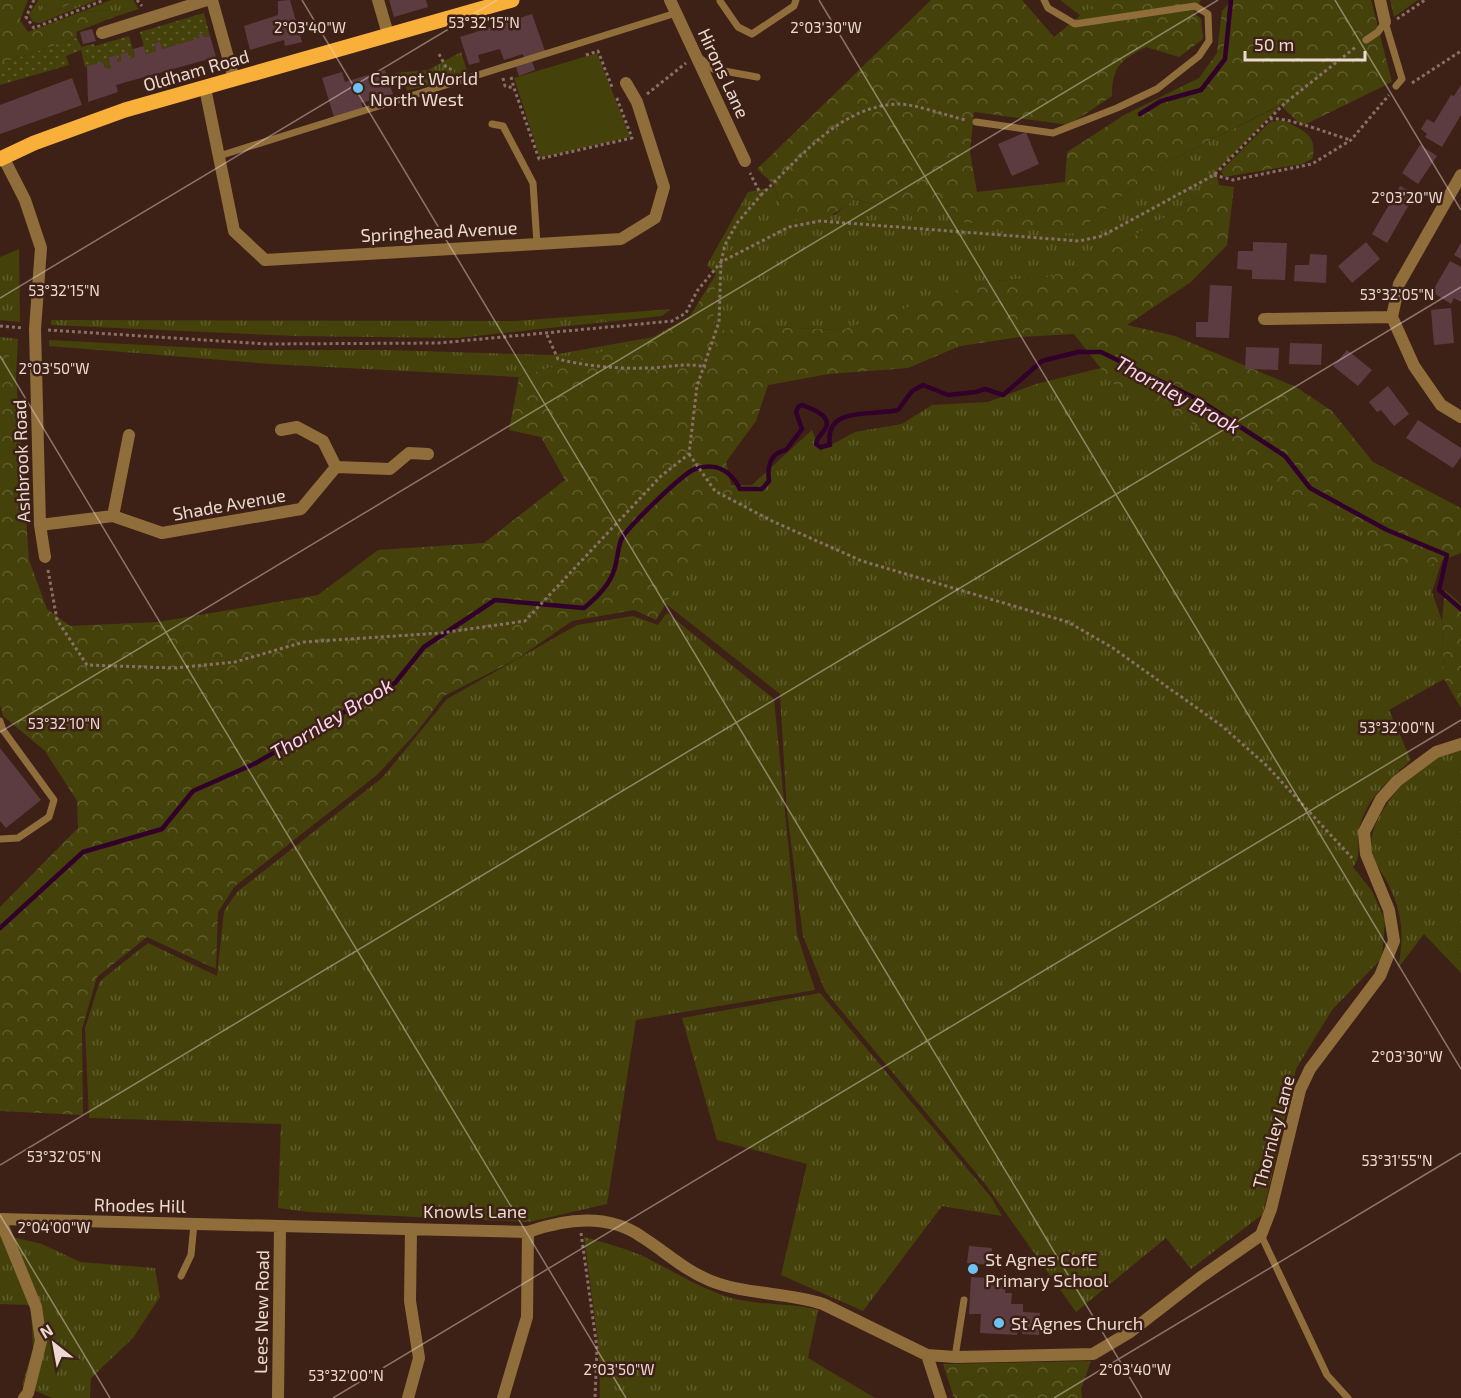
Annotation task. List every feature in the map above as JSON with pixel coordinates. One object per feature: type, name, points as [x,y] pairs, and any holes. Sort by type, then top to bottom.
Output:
[{"type":"main road","name":"Oldham Road","points":[[2,158],[81,125],[388,34],[512,0]]},
{"type":"street","points":[[102,33],[207,0]]},
{"type":"street","points":[[212,0],[234,79]]},
{"type":"street","points":[[378,0],[388,34]]},
{"type":"street","name":"Hirons Lane","points":[[670,0],[745,161]]},
{"type":"street","points":[[1380,0],[1385,22]]},
{"type":"street","name":"Springhead Avenue","points":[[205,88],[234,231],[265,260],[621,239],[655,218],[664,187],[637,102],[626,83]]},
{"type":"street","name":"Ashbrook Road","points":[[2,158],[25,200],[41,248],[35,329],[40,525],[45,557]]},
{"type":"street","points":[[1461,176],[1399,284],[1392,316],[1414,366],[1441,405],[1461,417]]},
{"type":"street","points":[[1264,319],[1392,316]]},
{"type":"street","points":[[281,430],[297,427],[323,441],[336,467],[390,469],[409,453],[428,454]]},
{"type":"street","points":[[113,516],[129,435]]},
{"type":"street","name":"Shade Avenue","points":[[40,525],[113,516],[162,533],[301,509],[336,467]]},
{"type":"street","name":"Thornley Lane","points":[[1261,1235],[1271,1209],[1300,1090],[1310,1069],[1380,976],[1394,941],[1389,910],[1366,854],[1364,832],[1381,799],[1397,781],[1436,752],[1461,744]]},
{"type":"street","points":[[0,1219],[36,1307],[41,1341],[28,1393],[24,1398]]},
{"type":"street","name":"Rhodes Hill","points":[[0,1219],[280,1226]]},
{"type":"street","name":"Knowls Lane","points":[[280,1226],[528,1232],[550,1224],[579,1220],[609,1222],[640,1235],[669,1258],[712,1281],[740,1289],[804,1298],[822,1304],[927,1355]]},
{"type":"street","name":"Lees New Road","points":[[278,1398],[280,1226]]},
{"type":"street","points":[[408,1398],[419,1358],[410,1301],[411,1230]]},
{"type":"street","points":[[503,1398],[527,1317],[528,1232]]},
{"type":"street","points":[[941,1398],[927,1355],[956,1357],[1093,1354],[1130,1332],[1201,1277],[1261,1235]]},
{"type":"lane","points":[[720,1],[738,27],[752,34],[794,6],[796,0]]},
{"type":"lane","points":[[976,122],[1053,133],[1157,89],[1199,56],[1209,41],[1208,14],[1195,6],[1075,24],[1048,8],[1044,0]]},
{"type":"lane","points":[[219,156],[676,13]]},
{"type":"lane","points":[[1365,40],[1378,32],[1385,22]]},
{"type":"lane","points":[[1385,22],[1401,79],[1396,86]]},
{"type":"lane","points":[[698,56],[713,69],[757,77]]},
{"type":"lane","points":[[492,124],[503,126],[531,176],[537,243]]},
{"type":"lane","points":[[0,721],[3,730],[54,800],[49,817],[18,838],[0,838]]},
{"type":"lane","points":[[180,1276],[191,1255],[194,1224]]},
{"type":"lane","points":[[1261,1235],[1327,1375],[1348,1398]]},
{"type":"lane","points":[[956,1357],[964,1300]]},
{"type":"path","points":[[34,0],[26,17],[34,28],[104,0]]},
{"type":"path","points":[[1385,22],[1403,18],[1425,0]]},
{"type":"path","points":[[46,330],[267,344],[439,343],[547,335],[672,321],[686,313],[697,291],[721,262],[789,227],[820,221],[1079,241],[1102,236],[1214,175],[1270,119],[1323,71],[1365,40]]},
{"type":"path","points":[[519,74],[510,77],[539,159],[632,138],[598,51],[578,57]]},
{"type":"path","points":[[1401,79],[1411,84],[1461,51]]},
{"type":"path","points":[[439,54],[443,62]]},
{"type":"path","points":[[637,102],[698,56]]},
{"type":"path","points":[[500,68],[505,86],[514,88]]},
{"type":"path","points":[[1214,175],[1233,180],[1312,164],[1351,140],[1396,86]]},
{"type":"path","points":[[976,122],[899,104],[869,109],[850,116],[822,137],[761,195],[737,223],[725,245],[721,262],[719,322],[706,367],[697,386],[691,456],[715,491],[862,561],[1068,622],[1113,648],[1222,726],[1267,766],[1356,863]]},
{"type":"path","points":[[1270,119],[1288,119],[1302,126],[1351,140]]},
{"type":"path","points":[[745,161],[761,195]]},
{"type":"path","points":[[0,326],[23,328]]},
{"type":"path","points":[[547,335],[558,359],[577,364],[645,368],[690,363],[706,367]]},
{"type":"path","points":[[45,557],[57,620],[87,665],[174,668],[235,662],[304,642],[441,633],[525,621],[662,476],[691,456]]},
{"type":"path","points":[[579,1220],[597,1348],[596,1398]]},
{"type":"green space","points":[[0,0],[28,0],[20,20],[28,32],[81,12],[112,10],[114,17],[76,32],[77,38],[0,64]]},
{"type":"green space","points":[[38,0],[41,0],[41,10],[52,13],[77,0],[97,0],[40,23],[33,22],[29,15]]},
{"type":"green space","points":[[41,0],[77,0],[52,13],[45,14],[41,10]]},
{"type":"green space","points":[[111,0],[133,0],[139,9],[114,17],[111,10],[81,12]]},
{"type":"green space","points":[[931,0],[1022,0],[1054,37],[1099,0],[1201,0],[1194,13],[1201,19],[1203,39],[1179,57],[1146,47],[1130,56],[1116,71],[1112,96],[1069,125],[974,112],[970,152],[977,192],[1065,182],[1067,152],[1126,114],[1199,78],[1217,53],[1222,11],[1232,0],[1371,0],[1392,82],[1302,126],[1280,105],[1163,164],[1074,234],[964,222],[953,209],[947,206],[931,223],[922,222],[906,213],[855,199],[823,219],[796,220],[787,215],[781,209],[776,189],[757,169]]},
{"type":"green space","points":[[1060,0],[1099,0],[1081,16]]},
{"type":"green space","points":[[1390,0],[1418,0],[1394,17]]},
{"type":"green space","points":[[204,13],[210,36],[204,37],[202,33],[198,35],[199,38],[162,49],[160,42],[154,43],[156,51],[146,54],[140,32]]},
{"type":"green space","points":[[129,36],[135,57],[130,59],[128,52],[120,54],[121,61],[118,62],[116,55],[108,57],[111,68],[105,69],[103,62],[85,67],[81,50],[66,56],[69,65],[0,85],[0,64],[77,38],[81,47],[93,44],[95,46]]},
{"type":"green space","points":[[461,52],[468,74],[407,91],[404,81],[396,80],[395,73],[428,70]]},
{"type":"green space","points":[[597,53],[630,137],[540,158],[514,78]]},
{"type":"green space","points":[[1281,105],[1216,172],[1219,185],[1110,250],[1051,277],[981,282],[904,318],[842,330],[773,327],[713,332],[716,274],[707,265],[748,192],[775,187],[779,203],[835,215],[854,199],[906,213],[922,222],[931,223],[947,206],[1074,234],[1163,164]]},
{"type":"green space","points":[[1283,120],[1302,130],[1311,139],[1314,151],[1312,159],[1302,164],[1224,177],[1221,171],[1270,122]]},
{"type":"green space","points":[[1219,185],[1234,187],[1227,245],[1191,282],[1127,325],[1175,336],[1296,387],[1332,411],[1373,462],[1461,508],[1461,553],[1407,574],[1395,554],[1338,515],[1295,503],[1232,452],[1164,403],[1113,384],[1074,334],[1020,337],[960,346],[908,368],[829,374],[768,385],[756,421],[726,462],[733,492],[656,620],[634,610],[572,621],[517,659],[444,696],[416,733],[377,775],[234,887],[218,912],[216,969],[147,937],[97,977],[82,1029],[83,1115],[0,1111],[0,907],[78,828],[77,801],[45,751],[3,716],[0,705],[0,353],[8,353],[16,377],[29,560],[47,609],[70,626],[158,622],[318,595],[378,550],[484,543],[565,480],[541,437],[509,430],[519,377],[653,337],[690,316],[716,274],[713,331],[773,327],[842,330],[981,282],[1050,277],[1110,250]]},
{"type":"green space","points":[[19,249],[20,322],[0,320],[0,257]]},
{"type":"green space","points":[[671,309],[662,316],[457,338],[295,336],[51,325],[51,320],[516,321]]},
{"type":"green space","points":[[0,337],[18,339],[16,377],[8,353],[0,353]]},
{"type":"green space","points":[[653,337],[519,377],[270,364],[49,346],[49,340],[242,350],[386,350],[553,355]]},
{"type":"green space","points":[[1162,353],[1444,554],[1432,592],[1442,621],[1444,679],[1389,710],[1411,760],[1382,788],[1365,812],[1359,828],[1358,857],[1353,867],[1372,891],[1385,920],[1382,958],[1332,1010],[1296,1069],[1263,1214],[1191,1269],[1166,1238],[1076,1312],[986,1185],[825,991],[803,936],[787,812],[780,694],[637,581],[703,485],[752,485],[812,430],[820,451],[855,432],[902,424],[932,405],[988,402],[1036,384]]},
{"type":"green space","points":[[1445,590],[1461,604],[1461,708],[1444,679],[1442,621]]},
{"type":"green space","points":[[667,613],[774,699],[797,934],[815,990],[636,1020],[607,1204],[529,1222],[309,1212],[278,1208],[281,1124],[89,1118],[85,1028],[100,981],[148,943],[217,976],[224,911],[237,892],[382,778],[447,699],[577,625],[633,616],[658,625]]},
{"type":"green space","points":[[1461,747],[1461,973],[1424,934],[1398,968],[1402,937],[1400,917],[1390,888],[1374,857],[1371,846],[1373,834],[1385,807],[1405,780],[1428,760]]},
{"type":"green space","points":[[820,993],[991,1197],[1002,1216],[942,1206],[863,1311],[781,1275],[807,1164],[717,1140],[682,1018]]},
{"type":"green space","points":[[0,1234],[42,1244],[80,1262],[155,1268],[160,1297],[133,1338],[91,1378],[90,1398],[52,1398],[22,1385],[33,1349],[31,1305],[0,1304]]},
{"type":"green space","points":[[584,1237],[645,1257],[696,1284],[728,1297],[818,1310],[808,1358],[875,1398],[600,1398],[599,1349]]},
{"type":"green space","points":[[1091,1361],[1081,1389],[1082,1398],[954,1398],[943,1364]]},
{"type":"building","points":[[290,0],[302,42],[285,46],[284,40],[250,50],[244,26],[278,15],[278,1]]},
{"type":"building","points":[[389,0],[426,0],[428,7],[394,17]]},
{"type":"building","points":[[532,14],[545,51],[524,58],[523,54],[504,60],[500,49],[478,55],[480,62],[469,65],[460,37]]},
{"type":"building","points":[[92,29],[96,41],[83,44],[80,32]]},
{"type":"building","points":[[202,33],[204,37],[210,36],[216,57],[116,85],[118,92],[88,102],[87,66],[103,62],[105,69],[111,68],[108,57],[116,55],[118,62],[121,61],[120,54],[128,52],[130,59],[135,57],[133,49],[144,46],[146,54],[156,51],[154,43],[160,42],[162,49],[199,38],[198,35]]},
{"type":"building","points":[[532,61],[535,70],[519,76],[516,67]]},
{"type":"building","name":"Carpet World North West","points":[[385,70],[393,94],[361,103],[363,108],[334,117],[322,78],[342,72],[345,82]]},
{"type":"building","points":[[72,78],[82,105],[0,134],[0,105]]},
{"type":"building","points":[[1461,85],[1461,115],[1442,147],[1425,137],[1427,134],[1421,129],[1427,119],[1434,123],[1451,95],[1454,96]]},
{"type":"building","points":[[1026,132],[1039,164],[1012,176],[998,144]]},
{"type":"building","points":[[1420,145],[1437,156],[1418,184],[1402,173]]},
{"type":"building","points":[[1400,186],[1415,194],[1387,243],[1372,234]]},
{"type":"building","points":[[1253,242],[1287,243],[1285,280],[1252,279],[1252,270],[1237,269],[1238,251],[1253,251]]},
{"type":"building","points":[[1366,242],[1380,259],[1352,283],[1338,266]]},
{"type":"building","points":[[1461,243],[1461,259],[1454,255]]},
{"type":"building","points":[[1310,254],[1327,255],[1326,283],[1294,281],[1295,265],[1309,265]]},
{"type":"building","points":[[1450,261],[1461,267],[1461,302],[1454,298],[1451,304],[1432,292]]},
{"type":"building","points":[[1210,285],[1232,286],[1229,338],[1196,337],[1196,322],[1208,322]]},
{"type":"building","points":[[1451,308],[1454,343],[1434,345],[1431,310]]},
{"type":"building","points":[[1290,343],[1322,344],[1321,365],[1289,364]]},
{"type":"building","points":[[1246,347],[1279,348],[1278,370],[1245,369]]},
{"type":"building","points":[[1347,350],[1372,370],[1358,386],[1333,366]]},
{"type":"building","points":[[1388,386],[1409,414],[1394,426],[1381,410],[1377,412],[1369,402]]},
{"type":"building","points":[[1418,420],[1461,448],[1461,457],[1453,468],[1406,438]]},
{"type":"building","points":[[0,748],[41,800],[6,828],[0,821]]},
{"type":"building","points":[[969,1246],[992,1248],[990,1265],[967,1263]]},
{"type":"building","points":[[971,1277],[990,1278],[990,1285],[1006,1286],[1005,1293],[1012,1293],[1011,1304],[1023,1304],[1023,1312],[1040,1313],[1039,1335],[1022,1334],[1022,1331],[1018,1330],[1017,1335],[980,1333],[981,1314],[969,1314]]},
{"type":"waterway","points":[[1140,114],[1161,101],[1201,90],[1225,59],[1231,0]]},
{"type":"waterway","name":"Thornley Brook","points":[[0,928],[83,852],[162,829],[193,791],[254,764],[395,683],[424,647],[495,600],[584,608],[601,592],[611,578],[620,542],[627,531],[657,500],[689,473],[703,467],[716,468],[732,477],[740,489],[762,489],[769,481],[769,466],[773,457],[786,450],[802,429],[796,412],[802,405],[819,413],[827,423],[816,444],[820,447],[830,445],[830,432],[834,424],[842,418],[898,410],[912,391],[923,385],[948,395],[985,389],[1003,395],[1042,361],[1078,352],[1101,352],[1199,400],[1285,456],[1310,488],[1387,530],[1447,555],[1439,590],[1461,609]]},
{"type":"place","name":"Carpet World North West","points":[[358,88]]},
{"type":"place","name":"St Agnes CofE Primary School","points":[[973,1269]]},
{"type":"place","name":"St Agnes Church","points":[[999,1323]]}]
